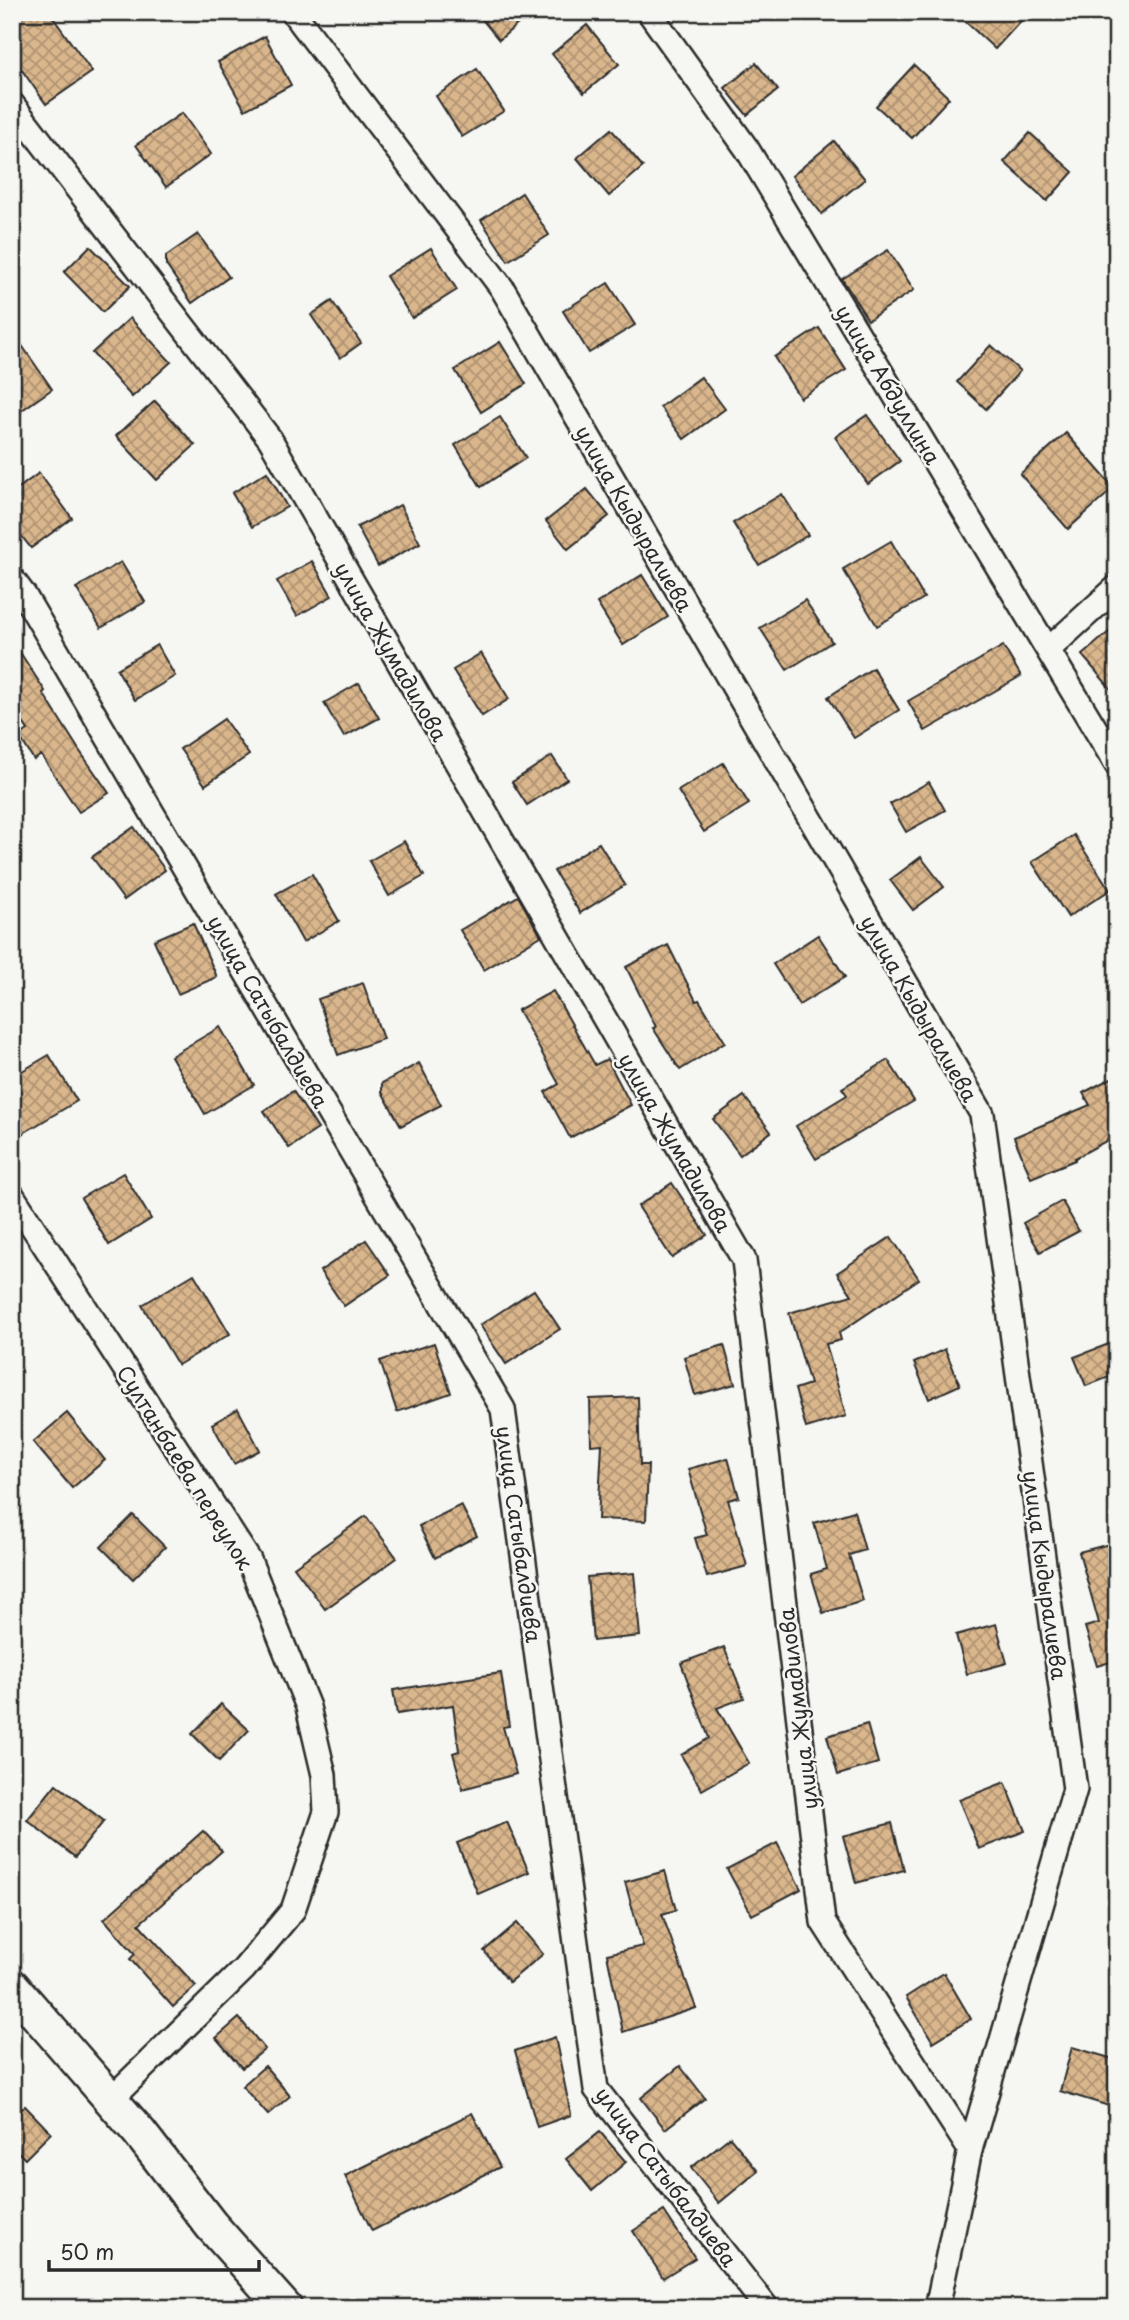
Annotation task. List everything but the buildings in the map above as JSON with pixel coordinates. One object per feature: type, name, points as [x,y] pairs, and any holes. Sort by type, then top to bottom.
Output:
[{"type":"main road","points":[[12,1986],[111,2099],[211,2225],[285,2308]]},
{"type":"street","name":"улица Кыдыралиева","points":[[293,12],[502,288],[982,1114],[1075,1789],[970,2150]]},
{"type":"street","name":"улица Абдуллина","points":[[649,12],[747,149],[1117,765]]},
{"type":"street","name":"улица Жумадилова","points":[[12,104],[270,439],[744,1260],[823,1923],[970,2150]]},
{"type":"street","name":"улица Сатыбалдиева","points":[[12,579],[24,595],[503,1409],[596,2088],[767,2308]]},
{"type":"street","points":[[1048,649],[1117,587]]},
{"type":"street","name":"Султанбаева переулок","points":[[12,1195],[248,1560],[308,1707],[324,1775],[326,1812],[293,1910],[244,1969],[111,2099]]},
{"type":"street","points":[[937,2308],[970,2150]]}]
